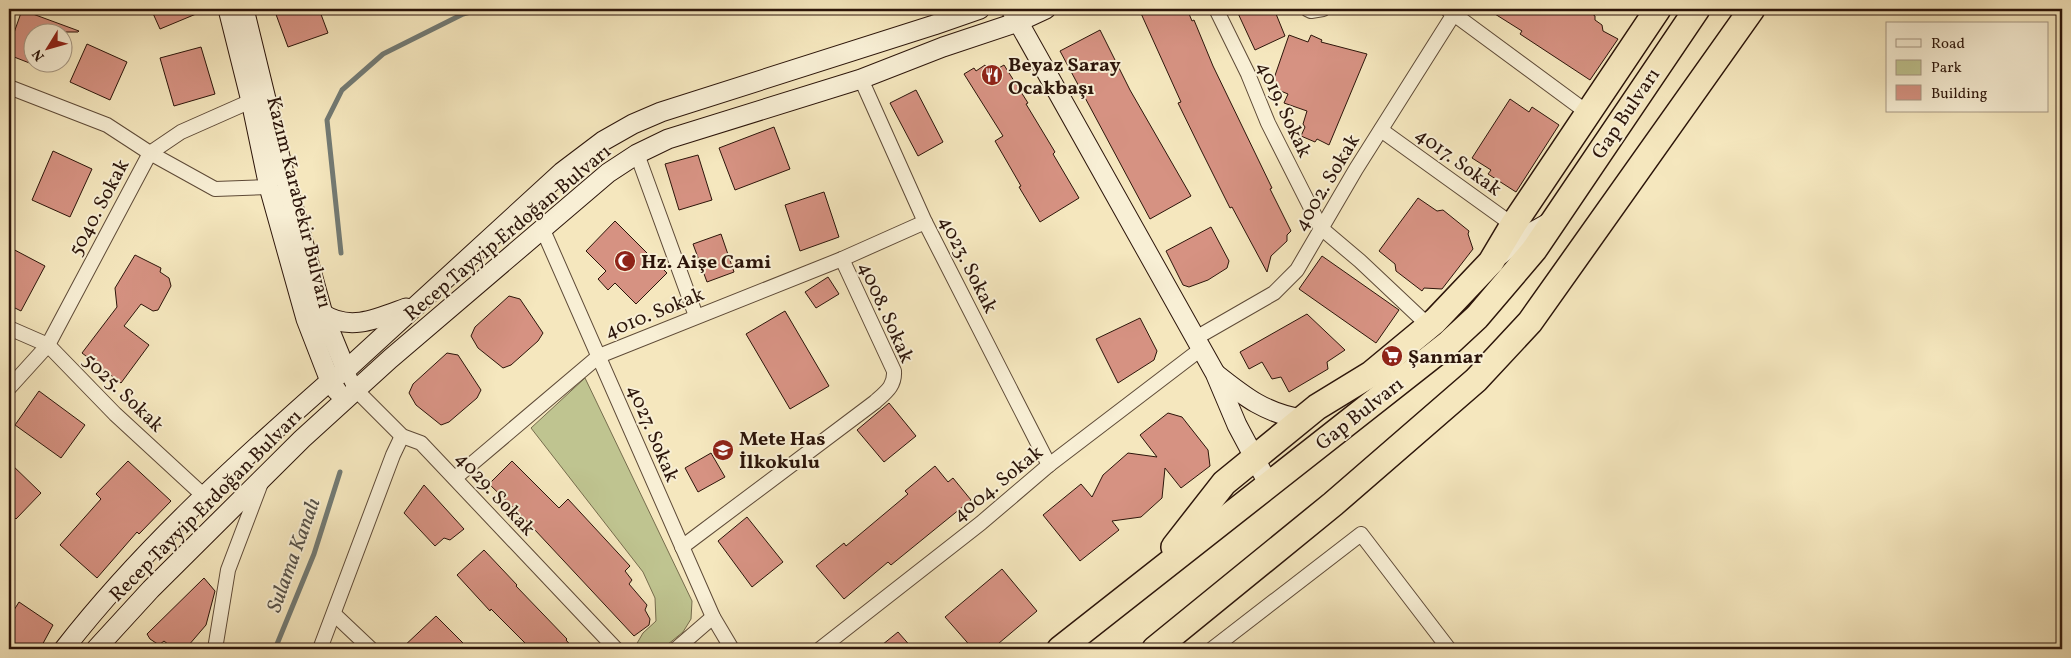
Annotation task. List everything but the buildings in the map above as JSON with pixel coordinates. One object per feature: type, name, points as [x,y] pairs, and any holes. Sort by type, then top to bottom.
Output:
[{"type":"highway","points":[[1149,579],[1224,483],[1317,407],[1371,374],[1429,326],[1491,262],[1513,225],[1658,9]]},
{"type":"highway","name":"Gap Bulvarı","points":[[1060,649],[1449,343],[1477,317],[1517,273],[1696,9]]},
{"type":"highway","points":[[1155,649],[1333,504],[1476,380],[1524,329],[1752,9]]},
{"type":"main road","name":"Kazım Karabekir Bulvarı","points":[[228,9],[257,96],[323,314],[346,370]]},
{"type":"main road","name":"Kazım Karabekir Bulvarı","points":[[244,9],[268,187],[306,319],[330,381],[350,395]]},
{"type":"main road","name":"Recep Tayyip Erdoğan Bulvarı","points":[[64,649],[136,563],[204,496],[330,381],[346,370],[562,172],[603,141],[633,124],[661,112],[934,26],[980,9]]},
{"type":"main road","name":"Recep Tayyip Erdoğan Bulvarı","points":[[96,649],[151,589],[350,395],[608,173],[637,154],[668,139],[862,79],[1015,15],[1046,9]]},
{"type":"main road","points":[[1015,15],[1197,344],[1215,373],[1237,425],[1269,485]]},
{"type":"main road","points":[[1491,262],[1520,239],[1555,219]]},
{"type":"main road","points":[[323,314],[332,320],[356,324],[381,318],[417,304]]},
{"type":"main road","points":[[1215,373],[1250,400],[1266,409],[1287,417],[1302,419]]},
{"type":"street","name":"4019. Sokak","points":[[1216,9],[1248,74],[1268,123],[1321,228],[1360,261],[1429,326]]},
{"type":"street","points":[[1307,9],[1311,11],[1323,9]]},
{"type":"street","name":"4002. Sokak","points":[[1197,344],[1274,293],[1297,270],[1453,10]]},
{"type":"street","points":[[1453,10],[1588,113]]},
{"type":"street","name":"4023. Sokak","points":[[862,79],[925,222],[1049,465]]},
{"type":"street","points":[[9,87],[107,125],[150,153],[215,189],[268,187]]},
{"type":"street","name":"5040. Sokak","points":[[9,388],[48,345],[150,153],[181,132],[257,96]]},
{"type":"street","name":"4017. Sokak","points":[[1381,130],[1513,225]]},
{"type":"street","points":[[637,154],[696,316]]},
{"type":"street","name":"4010. Sokak","points":[[455,478],[599,356],[696,316],[842,260],[925,222]]},
{"type":"street","name":"4027. Sokak","points":[[542,230],[713,617],[732,649]]},
{"type":"street","name":"4008. Sokak","points":[[682,547],[875,402],[888,391],[895,380],[894,371],[842,260]]},
{"type":"street","name":"5025. Sokak","points":[[9,328],[48,345],[115,414],[204,496]]},
{"type":"street","name":"4004. Sokak","points":[[820,649],[980,522],[1197,344]]},
{"type":"street","name":"4029. Sokak","points":[[346,370],[350,395],[402,436],[421,443],[616,649]]},
{"type":"street","points":[[320,649],[393,455],[402,436]]},
{"type":"street","points":[[215,649],[228,570],[262,480]]},
{"type":"street","points":[[1212,649],[1361,534],[1450,649]]},
{"type":"street","points":[[334,614],[371,649]]},
{"type":"street","points":[[676,649],[713,617]]},
{"type":"green space","points":[[585,378],[692,601],[691,619],[683,632],[662,649],[641,649],[636,645],[643,633],[656,621],[655,598],[643,572],[531,428]]},
{"type":"waterway","name":"Sulama Kanalı","points":[[341,253],[327,120],[342,90],[383,54],[463,14],[481,9]]},
{"type":"waterway","name":"Sulama Kanalı","points":[[275,649],[314,554],[340,472]]},
{"type":"place","name":"Beyaz Saray Ocakbaşı","points":[[992,75]]},
{"type":"place","name":"Hz. Aişe Cami","points":[[625,261]]},
{"type":"place","name":"Şanmar","points":[[1392,356]]},
{"type":"place","name":"Mete Has İlkokulu","points":[[723,450]]}]
